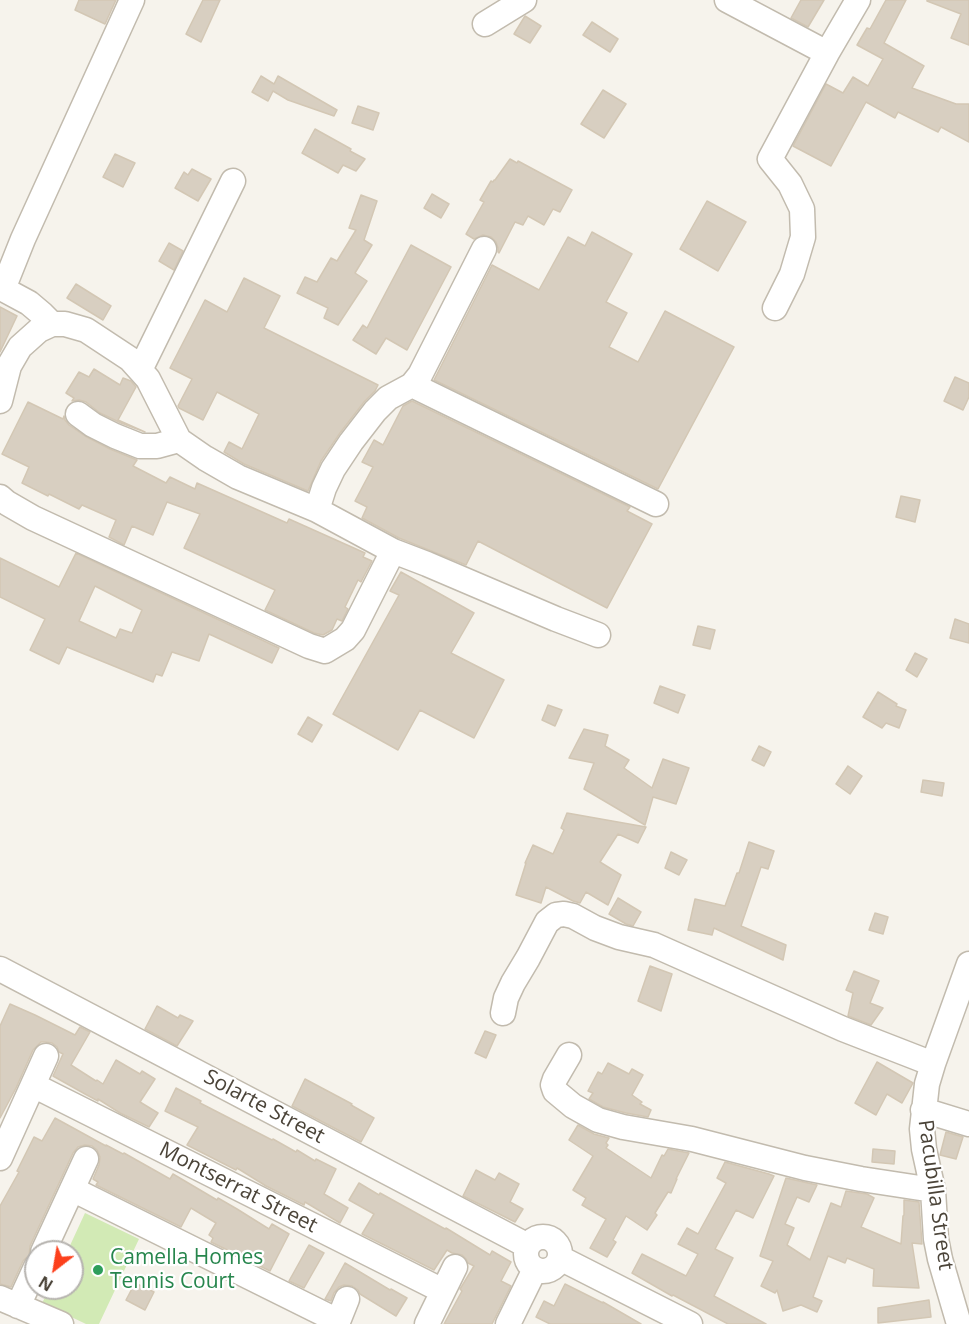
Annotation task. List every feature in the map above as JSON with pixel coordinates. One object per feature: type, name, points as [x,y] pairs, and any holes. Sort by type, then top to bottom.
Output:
[{"type":"street","points":[[52,324],[29,303],[2,288],[132,0]]},
{"type":"street","points":[[485,24],[524,0]]},
{"type":"street","points":[[728,0],[827,53]]},
{"type":"street","points":[[775,308],[792,274],[802,237],[802,209],[790,184],[770,159],[858,0]]},
{"type":"street","points":[[140,370],[233,181]]},
{"type":"street","points":[[316,510],[328,478],[351,442],[388,398],[412,385],[420,375],[484,249]]},
{"type":"street","points":[[0,401],[9,366],[20,347],[39,330],[52,324],[65,324],[86,330],[130,359],[148,379],[179,440],[205,458],[238,477],[316,510],[393,551],[598,635]]},
{"type":"street","points":[[412,385],[656,504]]},
{"type":"street","points":[[78,414],[108,432],[140,446],[157,446],[179,440]]},
{"type":"street","points":[[0,496],[7,503],[33,518],[325,651],[345,639],[353,630],[393,551]]},
{"type":"street","points":[[503,1013],[513,982],[547,922],[556,915],[564,914],[619,938],[654,945],[843,1029],[933,1064]]},
{"type":"street","name":"Pacubilla Street","points":[[959,1324],[936,1239],[933,1190],[922,1129],[927,1084],[969,964]]},
{"type":"street","name":"Solarte Street","points":[[2,976],[528,1246]]},
{"type":"street","points":[[569,1055],[555,1079],[553,1085],[555,1091],[573,1106],[598,1120],[623,1127],[692,1139],[805,1168],[933,1190]]},
{"type":"street","points":[[0,1158],[46,1056]]},
{"type":"street","name":"Montserrat Street","points":[[33,1085],[444,1291]]},
{"type":"street","points":[[923,1110],[969,1125]]},
{"type":"street","points":[[49,1240],[87,1159]]},
{"type":"street","points":[[72,1189],[341,1315]]},
{"type":"street","points":[[548,1237],[560,1249],[560,1258],[558,1264],[550,1270],[542,1271],[528,1263],[526,1251],[536,1238],[548,1237]]},
{"type":"street","points":[[560,1258],[690,1324]]},
{"type":"street","points":[[428,1324],[455,1267]]},
{"type":"street","points":[[515,1322],[536,1269]]},
{"type":"street","points":[[24,1283],[9,1302],[61,1324]]},
{"type":"green space","name":"Camella Homes Tennis Court","points":[[85,1213],[139,1239],[99,1324],[86,1324],[42,1303],[44,1300],[84,1300],[84,1240],[73,1240]]},
{"type":"building","points":[[79,0],[116,0],[105,24],[75,10]]},
{"type":"building","points":[[203,0],[220,0],[201,42],[186,34]]},
{"type":"building","points":[[801,0],[824,0],[808,27],[791,18]]},
{"type":"building","points":[[886,0],[906,0],[884,43],[924,66],[912,88],[956,104],[969,104],[969,142],[941,127],[938,132],[898,112],[895,118],[866,102],[831,166],[793,146],[826,84],[843,93],[853,77],[868,86],[883,59],[857,45],[867,28],[870,29]]},
{"type":"building","points":[[927,0],[969,0],[969,45],[951,38],[961,14]]},
{"type":"building","points":[[525,16],[541,26],[530,43],[514,34]]},
{"type":"building","points":[[592,22],[618,39],[610,52],[583,35]]},
{"type":"building","points":[[261,76],[274,84],[278,76],[337,110],[334,116],[288,100],[273,91],[268,101],[252,92]]},
{"type":"building","points":[[603,90],[626,104],[604,138],[581,124]]},
{"type":"building","points":[[358,106],[379,113],[373,130],[352,123]]},
{"type":"building","points":[[315,129],[365,159],[356,171],[343,165],[338,173],[302,153]]},
{"type":"building","points":[[115,154],[135,163],[123,187],[103,177]]},
{"type":"building","points":[[510,159],[572,190],[560,212],[553,209],[544,225],[528,216],[523,225],[515,222],[499,253],[496,242],[491,237],[483,235],[474,239],[466,234],[484,202],[480,200],[491,181],[495,180]]},
{"type":"building","points":[[192,169],[211,179],[198,201],[175,188],[184,172],[188,175]]},
{"type":"building","points":[[432,194],[449,204],[441,218],[424,208]]},
{"type":"building","points":[[361,195],[377,201],[364,240],[372,245],[355,273],[367,281],[338,325],[324,318],[328,308],[297,293],[305,277],[317,282],[331,258],[337,261],[356,230],[349,228]]},
{"type":"building","points":[[707,201],[746,222],[718,271],[680,249]]},
{"type":"building","points":[[592,232],[632,254],[606,302],[627,313],[609,347],[638,362],[665,311],[734,347],[658,489],[434,380],[492,265],[539,290],[568,237],[585,246]]},
{"type":"building","points":[[169,243],[183,251],[174,270],[159,261]]},
{"type":"building","points":[[411,245],[451,267],[407,350],[386,338],[376,354],[353,340],[363,325],[367,328]]},
{"type":"building","points":[[244,278],[280,296],[264,328],[378,385],[321,461],[308,491],[244,464],[224,452],[229,442],[242,449],[259,414],[217,392],[203,420],[178,406],[192,379],[170,368],[205,300],[227,312]]},
{"type":"building","points":[[76,284],[111,306],[103,320],[67,298]]},
{"type":"building","points":[[0,307],[17,316],[0,352]]},
{"type":"building","points":[[94,369],[120,385],[123,378],[131,381],[136,387],[118,420],[145,432],[100,413],[86,402],[72,401],[74,398],[66,393],[79,372],[89,377]]},
{"type":"building","points":[[955,377],[969,383],[969,397],[963,410],[944,401]]},
{"type":"building","points":[[412,401],[630,507],[627,511],[652,524],[607,608],[478,541],[466,565],[399,538],[362,518],[367,507],[355,501],[373,467],[362,462],[374,440],[383,445],[403,406]]},
{"type":"building","points":[[28,402],[63,419],[64,416],[69,425],[85,436],[137,460],[133,466],[166,483],[170,477],[195,489],[197,483],[287,523],[289,519],[365,553],[363,557],[372,561],[361,582],[358,580],[345,607],[348,609],[342,621],[337,619],[332,630],[323,635],[265,610],[275,590],[184,548],[200,514],[167,502],[153,535],[132,526],[124,545],[109,537],[116,520],[82,505],[79,509],[22,483],[29,467],[2,454]]},
{"type":"building","points":[[901,496],[920,500],[915,522],[896,517]]},
{"type":"building","points":[[76,553],[279,648],[272,663],[209,634],[199,661],[172,652],[162,676],[156,674],[153,682],[67,647],[59,664],[30,650],[45,619],[0,597],[0,558],[59,587]],"holes":[[[95,586],[142,610],[132,633],[120,629],[116,638],[79,621]]]},
{"type":"building","points":[[401,572],[474,613],[451,653],[504,680],[474,738],[420,710],[398,750],[333,714],[399,595],[390,591]]},
{"type":"building","points":[[955,619],[969,624],[969,643],[950,638]]},
{"type":"building","points":[[698,626],[715,630],[710,649],[693,645]]},
{"type":"building","points":[[915,653],[927,659],[917,677],[906,670]]},
{"type":"building","points":[[660,686],[685,695],[678,713],[654,703]]},
{"type":"building","points":[[878,692],[897,704],[896,706],[906,710],[899,728],[886,723],[882,728],[863,717]]},
{"type":"building","points":[[548,705],[562,710],[555,726],[542,720]]},
{"type":"building","points":[[308,717],[322,725],[312,742],[298,734]]},
{"type":"building","points":[[584,729],[608,735],[605,746],[629,760],[624,768],[652,788],[663,759],[689,768],[676,804],[653,797],[645,825],[584,789],[594,763],[569,758]]},
{"type":"building","points":[[759,746],[771,752],[764,766],[752,760]]},
{"type":"building","points":[[848,766],[862,776],[850,794],[836,784]]},
{"type":"building","points":[[923,780],[944,783],[942,796],[921,792]]},
{"type":"building","points":[[567,813],[646,827],[638,843],[618,834],[600,862],[621,875],[608,905],[586,892],[580,903],[546,887],[541,903],[516,895],[533,845],[553,854],[564,830],[561,828]]},
{"type":"building","points":[[749,842],[774,851],[768,869],[761,867],[741,926],[786,945],[783,960],[714,928],[712,935],[688,930],[695,899],[725,906]]},
{"type":"building","points":[[671,852],[687,860],[679,875],[665,868]]},
{"type":"building","points":[[618,898],[641,912],[633,926],[609,914]]},
{"type":"building","points":[[875,913],[888,917],[883,934],[869,930]]},
{"type":"building","points":[[650,966],[672,974],[661,1011],[638,1001]]},
{"type":"building","points":[[854,971],[879,981],[870,1003],[883,1008],[871,1025],[848,1016],[853,993],[846,990]]},
{"type":"building","points":[[10,1004],[75,1035],[80,1027],[90,1032],[71,1065],[96,1081],[103,1084],[116,1060],[140,1074],[142,1071],[155,1079],[140,1102],[158,1113],[149,1127],[53,1076],[63,1054],[52,1043],[45,1042],[41,1042],[33,1050],[0,1118],[0,1026]]},
{"type":"building","points":[[157,1006],[178,1018],[180,1015],[193,1021],[177,1046],[145,1029]]},
{"type":"building","points":[[485,1031],[496,1035],[486,1058],[475,1053]]},
{"type":"building","points":[[877,1062],[913,1083],[902,1103],[887,1094],[876,1115],[855,1103]]},
{"type":"building","points":[[608,1063],[629,1074],[632,1069],[643,1075],[632,1095],[642,1102],[640,1104],[651,1110],[648,1117],[603,1107],[589,1099],[593,1093],[588,1091],[598,1072],[602,1074]]},
{"type":"building","points":[[305,1079],[374,1118],[361,1142],[292,1106]]},
{"type":"building","points":[[176,1088],[272,1140],[336,1169],[324,1194],[348,1208],[340,1223],[305,1202],[304,1205],[237,1168],[236,1170],[187,1145],[198,1127],[165,1111]]},
{"type":"building","points":[[55,1118],[170,1179],[173,1174],[269,1229],[272,1224],[289,1234],[270,1271],[211,1242],[213,1238],[209,1235],[216,1223],[191,1208],[181,1227],[96,1185],[98,1182],[93,1179],[100,1157],[92,1146],[85,1145],[78,1147],[73,1153],[33,1240],[24,1240],[24,1260],[11,1287],[0,1284],[0,1206],[19,1172],[17,1171],[34,1137],[42,1141]]},
{"type":"building","points":[[578,1125],[594,1134],[609,1138],[606,1148],[651,1178],[662,1155],[664,1156],[668,1149],[689,1153],[671,1193],[668,1192],[647,1230],[626,1216],[613,1240],[616,1242],[607,1257],[590,1248],[606,1219],[582,1205],[586,1198],[573,1190],[593,1156],[569,1140]]},
{"type":"building","points":[[946,1132],[963,1137],[956,1159],[940,1155]]},
{"type":"building","points":[[873,1149],[895,1151],[894,1164],[872,1162]]},
{"type":"building","points":[[725,1162],[774,1176],[753,1218],[736,1210],[715,1249],[733,1258],[714,1296],[766,1324],[728,1324],[632,1273],[642,1254],[686,1276],[698,1254],[678,1244],[687,1228],[698,1234],[726,1183],[717,1178]]},
{"type":"building","points":[[476,1170],[495,1180],[499,1173],[519,1184],[510,1202],[523,1209],[515,1222],[463,1196]]},
{"type":"building","points":[[786,1178],[817,1185],[809,1202],[797,1197],[785,1224],[794,1228],[787,1245],[810,1260],[831,1203],[841,1207],[846,1191],[867,1194],[874,1198],[861,1227],[901,1244],[904,1200],[919,1202],[922,1244],[912,1243],[919,1288],[873,1286],[874,1269],[847,1258],[845,1263],[828,1256],[813,1297],[822,1301],[817,1312],[801,1305],[783,1311],[777,1290],[775,1293],[761,1286],[773,1261],[760,1256]]},
{"type":"building","points":[[359,1183],[446,1228],[490,1255],[492,1251],[511,1262],[501,1281],[511,1286],[492,1324],[444,1324],[462,1291],[460,1289],[474,1266],[468,1263],[462,1255],[447,1250],[434,1270],[362,1234],[374,1214],[349,1200]]},
{"type":"building","points":[[309,1245],[324,1253],[304,1288],[289,1281]]},
{"type":"building","points":[[345,1263],[407,1298],[396,1316],[360,1294],[352,1286],[339,1287],[331,1301],[325,1299]]},
{"type":"building","points":[[135,1283],[154,1292],[145,1310],[126,1300]]},
{"type":"building","points":[[565,1284],[641,1324],[550,1324],[536,1317],[544,1301],[554,1306]]},
{"type":"building","points":[[929,1300],[931,1317],[878,1323],[878,1308]]},
{"type":"place","name":"Camella Homes Tennis Court","points":[[98,1270]]}]
